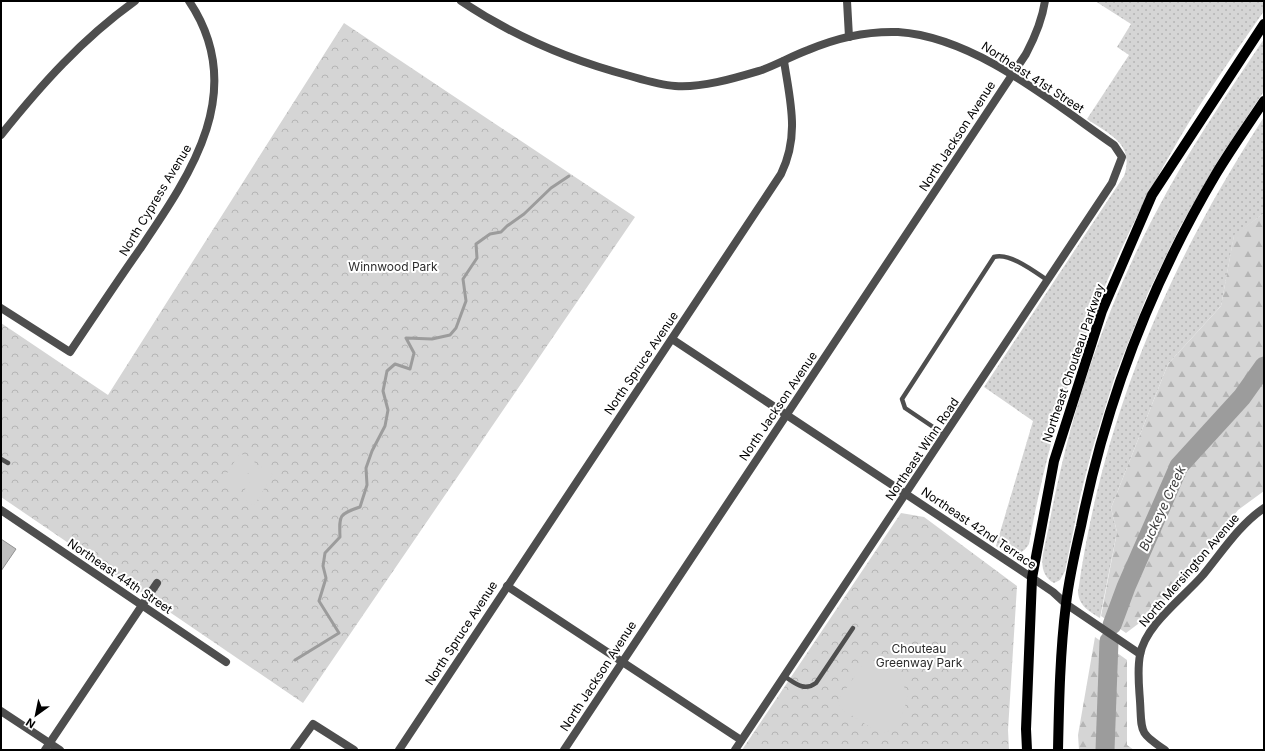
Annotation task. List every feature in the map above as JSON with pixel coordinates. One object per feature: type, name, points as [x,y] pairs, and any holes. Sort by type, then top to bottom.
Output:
[{"type":"main road","name":"Northeast Chouteau Parkway","points":[[1027,750],[1026,729],[1032,578],[1054,461],[1102,311],[1152,195],[1264,24]]},
{"type":"main road","points":[[1058,750],[1061,668],[1066,604],[1087,493],[1102,438],[1121,379],[1139,331],[1188,224],[1217,173],[1264,101]]},
{"type":"street","points":[[1,135],[56,69],[97,32],[135,1]]},
{"type":"street","name":"North Cypress Avenue","points":[[1,308],[70,352],[155,226],[198,153],[202,144],[213,99],[214,72],[210,44],[205,30],[189,1]]},
{"type":"street","points":[[461,1],[534,43],[564,55],[606,69],[675,86],[725,80],[758,71],[828,42],[849,36],[847,1]]},
{"type":"street","name":"North Jackson Avenue","points":[[564,750],[1026,54],[1036,37],[1042,18],[1045,1]]},
{"type":"street","name":"Northeast 41st Street","points":[[849,36],[899,32],[918,35],[948,43],[977,54],[1012,75],[1114,144],[1122,157]]},
{"type":"street","name":"North Spruce Avenue","points":[[399,750],[784,167],[791,148],[794,127],[784,61]]},
{"type":"street","name":"Northeast Winn Road","points":[[735,750],[907,494],[1112,184],[1122,157]]},
{"type":"street","name":"Northeast 42nd Terrace","points":[[672,338],[1053,592],[1066,604],[1140,654]]},
{"type":"street","name":"North Mersington Avenue","points":[[1140,654],[1146,636],[1155,624],[1197,581],[1250,518],[1264,508]]},
{"type":"street","name":"Northeast 44th Street","points":[[1,510],[226,662]]},
{"type":"street","points":[[48,747],[157,583]]},
{"type":"street","points":[[506,586],[741,740]]},
{"type":"street","points":[[1140,654],[1138,673],[1142,730],[1149,739],[1165,750]]},
{"type":"street","points":[[1,711],[48,747],[60,750]]},
{"type":"street","points":[[294,750],[313,724],[354,750]]},
{"type":"lane","points":[[945,435],[905,408],[902,399],[994,257],[998,256],[1009,258],[1048,280]]},
{"type":"lane","points":[[1,459],[8,463]]},
{"type":"lane","points":[[784,676],[802,687],[810,688],[816,683],[853,628]]},
{"type":"green space","points":[[1095,1],[1264,1],[1264,11],[1220,74],[1179,139],[1152,186],[1128,235],[1106,284],[1068,386],[1053,438],[1029,544],[1022,552],[1013,554],[1005,552],[996,546],[1033,421],[984,387],[1124,176],[1127,165],[1123,148],[1118,142],[1112,136],[1087,119],[1129,55],[1117,47],[1131,24]]},
{"type":"green space","name":"Winnwood Park","points":[[344,23],[635,217],[303,703],[1,497],[1,323],[108,395]]},
{"type":"green space","points":[[1264,39],[1264,91],[1219,159],[1180,227],[1148,293],[1115,376],[1092,450],[1081,493],[1065,571],[1060,580],[1054,583],[1047,578],[1045,574],[1042,563],[1043,554],[1058,479],[1069,435],[1088,371],[1100,339],[1125,276],[1166,193],[1206,126]]},
{"type":"green space","points":[[1264,117],[1264,213],[1234,236],[1221,306],[1168,364],[1111,508],[1117,532],[1100,618],[1082,605],[1078,592],[1089,528],[1104,465],[1122,404],[1144,344],[1198,228]]},
{"type":"green space","points":[[1264,213],[1264,491],[1238,510],[1182,584],[1146,618],[1126,633],[1101,616],[1117,532],[1111,508],[1168,364],[1221,306],[1234,235]]},
{"type":"green space","points":[[240,453],[255,462],[235,494],[220,484]]},
{"type":"green space","points":[[260,466],[273,474],[254,506],[240,497]]},
{"type":"green space","name":"Chouteau Greenway Park","points":[[901,513],[924,517],[1017,586],[1008,730],[1009,750],[742,750]]},
{"type":"green space","points":[[1095,637],[1127,660],[1127,745],[1134,750],[1079,750],[1078,735]]},
{"type":"green space","points":[[866,660],[873,660],[900,678],[908,695],[900,719],[887,732],[881,734],[840,708],[838,700]]},
{"type":"building","points":[[1,539],[16,549],[1,571]]},
{"type":"waterway","points":[[295,660],[339,633],[319,601],[326,578],[323,566],[325,553],[340,537],[340,520],[342,516],[360,507],[367,485],[366,468],[372,451],[385,426],[388,410],[383,391],[387,371],[395,364],[410,369],[414,353],[406,338],[432,339],[450,335],[456,328],[466,301],[463,279],[477,258],[476,244],[490,234],[501,232],[524,214],[551,188],[569,176]]},
{"type":"waterway","name":"Buckeye Creek","points":[[1112,625],[1126,587],[1179,466],[1242,397],[1264,366]]},
{"type":"waterway","name":"Buckeye Creek","points":[[1105,750],[1109,641]]}]
